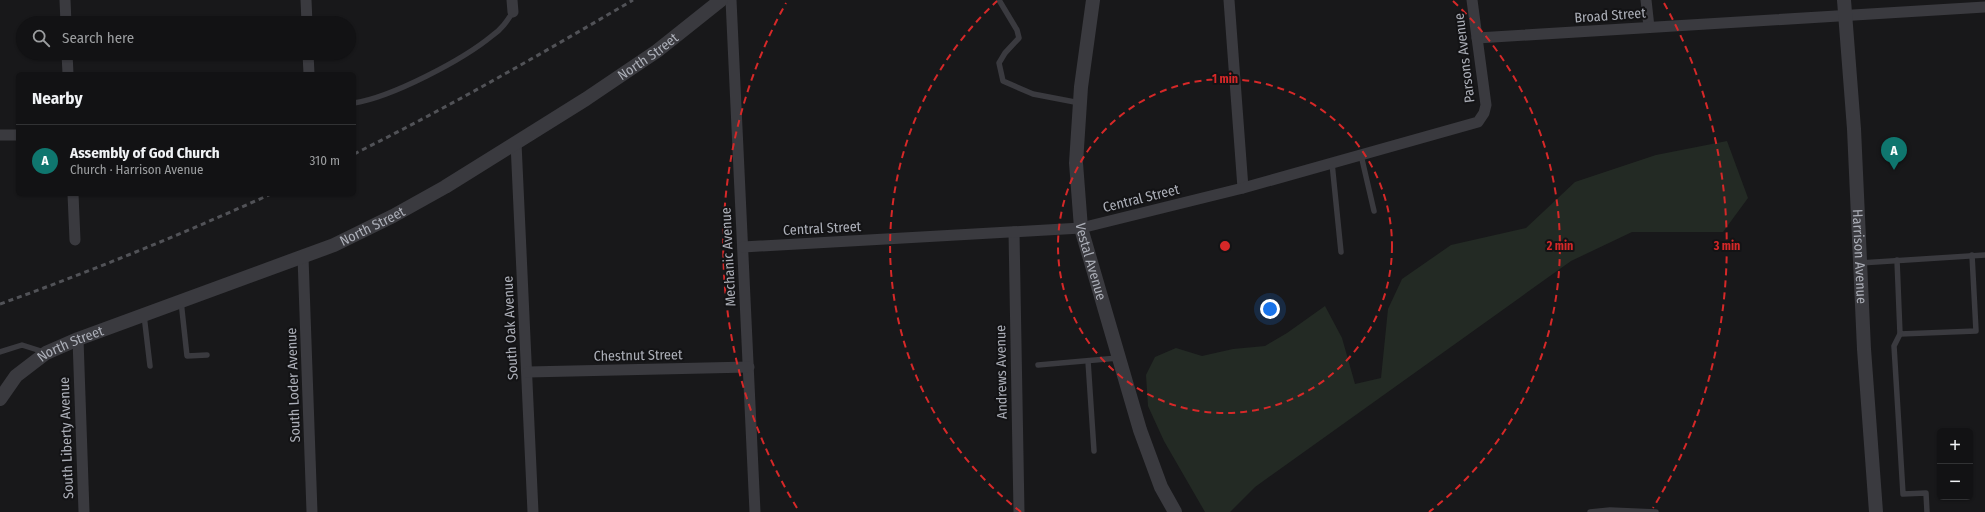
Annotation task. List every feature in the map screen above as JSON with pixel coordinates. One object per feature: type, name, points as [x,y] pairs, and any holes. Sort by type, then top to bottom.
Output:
[{"type":"street","points":[[65,0],[66,16]]},
{"type":"street","points":[[306,0],[307,16]]},
{"type":"street","points":[[512,0],[513,12]]},
{"type":"street","name":"North Street","points":[[0,399],[16,376],[46,353],[78,339],[334,245],[393,216],[516,143],[586,99],[657,51],[722,0]]},
{"type":"street","name":"Mechanic Avenue","points":[[731,0],[755,512]]},
{"type":"street","name":"Vestal Avenue","points":[[1093,0],[1080,103],[1076,163],[1081,228],[1140,430],[1161,487],[1175,512]]},
{"type":"street","points":[[1230,0],[1243,188]]},
{"type":"street","name":"Parsons Avenue","points":[[1472,0],[1486,105],[1484,113]]},
{"type":"street","points":[[1646,0],[1648,27]]},
{"type":"street","name":"Harrison Avenue","points":[[1844,0],[1854,129],[1860,263],[1876,512]]},
{"type":"street","name":"Broad Street","points":[[1477,38],[1985,7]]},
{"type":"street","points":[[67,60],[68,72]]},
{"type":"street","points":[[308,60],[308,72]]},
{"type":"street","name":"Central Street","points":[[743,247],[1081,228],[1243,188],[1478,122],[1484,113]]},
{"type":"street","points":[[0,136],[16,135]]},
{"type":"street","name":"South Oak Avenue","points":[[516,143],[528,372],[533,512]]},
{"type":"street","points":[[73,196],[75,240]]},
{"type":"street","name":"Andrews Avenue","points":[[1014,232],[1019,512]]},
{"type":"street","name":"South Loder Avenue","points":[[303,257],[312,512]]},
{"type":"street","name":"South Liberty Avenue","points":[[78,339],[84,512]]},
{"type":"street","name":"Chestnut Street","points":[[528,372],[749,367]]},
{"type":"lane","points":[[1000,0],[1017,30],[1018,38],[1005,53],[999,63],[1003,81],[1033,94],[1080,103]]},
{"type":"lane","points":[[356,102],[380,96],[400,88],[472,50],[494,35],[505,25],[513,12]]},
{"type":"lane","points":[[1361,155],[1374,211]]},
{"type":"lane","points":[[1332,163],[1341,252]]},
{"type":"lane","points":[[1900,334],[1976,331],[1972,255]]},
{"type":"lane","points":[[1860,263],[1985,255]]},
{"type":"lane","points":[[1897,260],[1900,334],[1894,346],[1903,494],[1926,493],[1927,512]]},
{"type":"lane","points":[[181,301],[187,356],[207,355]]},
{"type":"lane","points":[[144,315],[150,366]]},
{"type":"lane","points":[[0,352],[22,345],[46,353]]},
{"type":"lane","points":[[1038,365],[1118,358]]},
{"type":"lane","points":[[1088,361],[1094,451]]},
{"type":"lane","points":[[1590,512],[1610,510],[1656,512]]},
{"type":"shaded area","points":[[1727,141],[1748,198],[1723,232],[1632,232],[1571,261],[1255,487],[1230,512],[1205,512],[1164,441],[1148,406],[1146,375],[1155,357],[1176,348],[1202,356],[1233,349],[1265,346],[1287,333],[1325,306],[1342,338],[1355,384],[1381,378],[1388,309],[1402,279],[1451,245],[1526,228],[1575,182],[1656,155]]},
{"type":"railway","points":[[356,153],[495,80],[633,0]]},
{"type":"railway","points":[[0,304],[137,252],[266,196]]},
{"type":"place","name":"Assembly of God Church","points":[[1894,170]]}]
